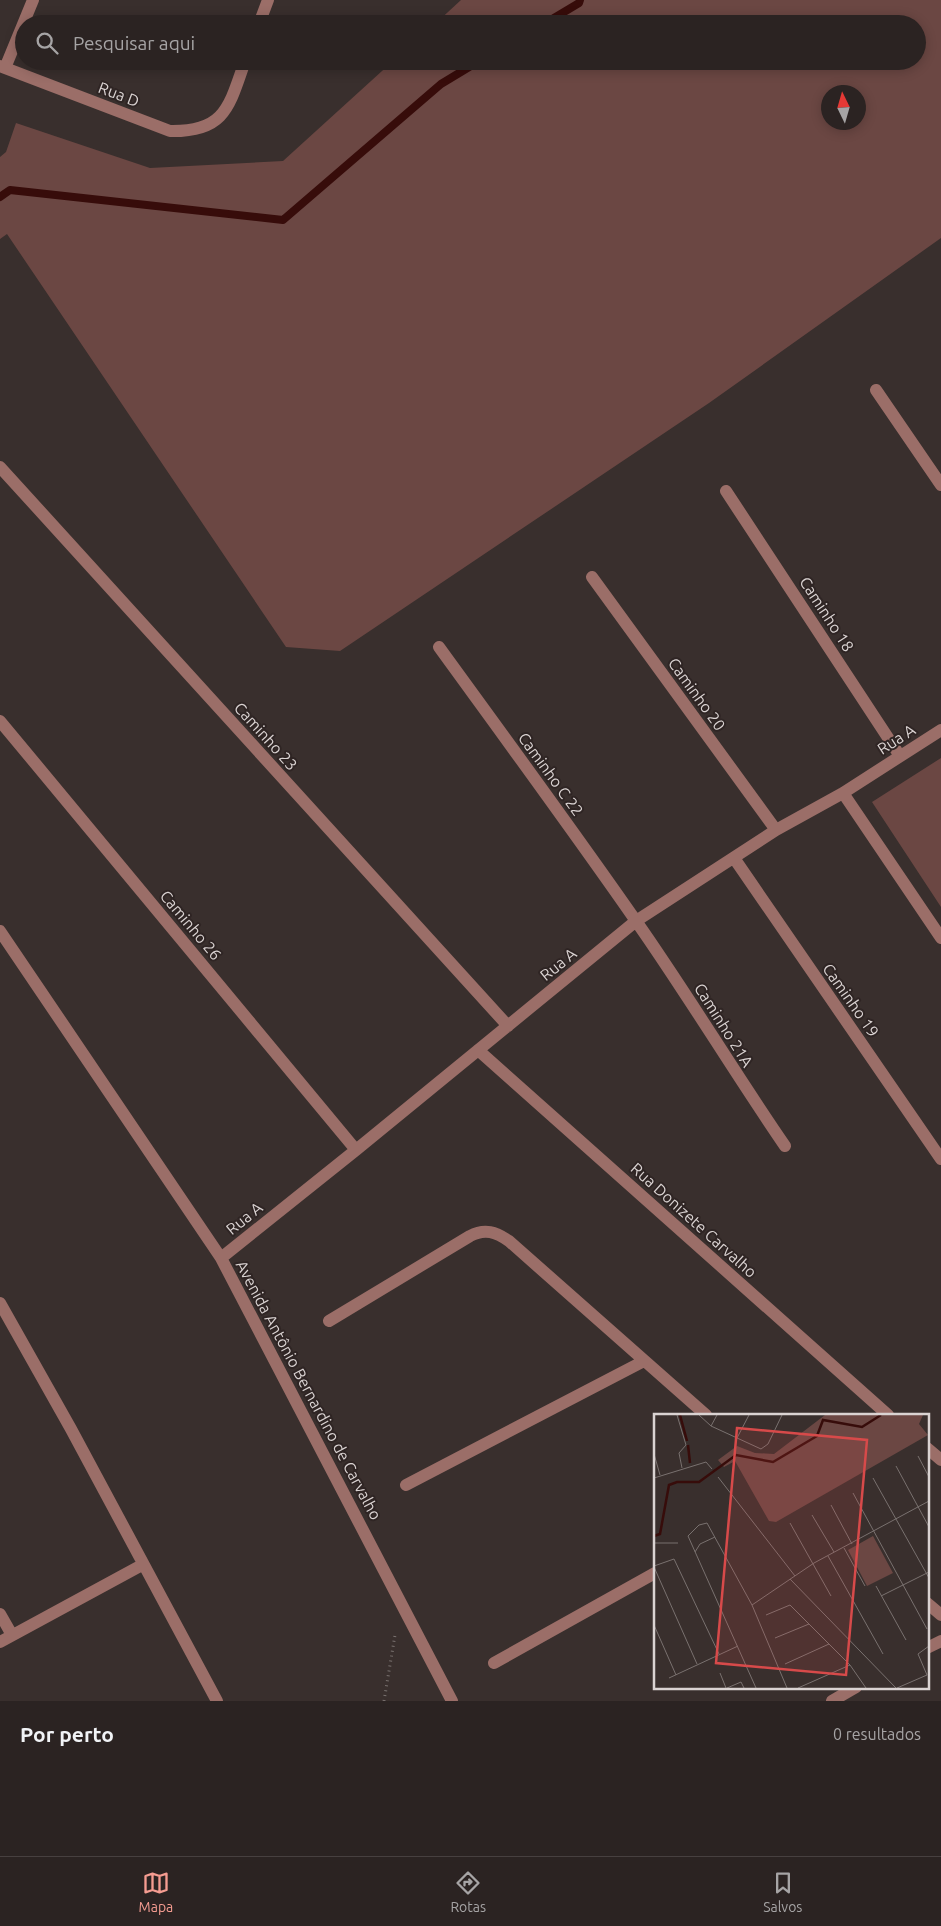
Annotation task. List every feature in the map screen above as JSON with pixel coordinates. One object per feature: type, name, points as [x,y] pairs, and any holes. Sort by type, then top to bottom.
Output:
[{"type":"street","points":[[26,15],[33,0]]},
{"type":"street","points":[[262,15],[268,0]]},
{"type":"street","points":[[2,67],[15,39]]},
{"type":"street","name":"Rua D","points":[[2,67],[170,131],[198,130],[221,117],[232,96],[242,70]]},
{"type":"street","points":[[876,390],[941,484]]},
{"type":"street","name":"Caminho 23","points":[[0,467],[508,1026]]},
{"type":"street","name":"Caminho 18","points":[[726,491],[900,756]]},
{"type":"street","name":"Caminho 20","points":[[592,577],[776,830]]},
{"type":"street","name":"Caminho C 22","points":[[439,647],[636,921]]},
{"type":"street","name":"Caminho 26","points":[[0,720],[356,1150]]},
{"type":"street","name":"Rua A","points":[[221,1258],[636,921],[776,830],[843,793],[941,730]]},
{"type":"street","points":[[843,793],[941,938]]},
{"type":"street","name":"Caminho 19","points":[[734,858],[941,1159]]},
{"type":"street","name":"Caminho 21A","points":[[636,921],[698,1011],[749,1095],[785,1146]]},
{"type":"street","name":"Avenida Antônio Bernardino de Carvalho","points":[[0,932],[221,1258],[452,1701]]},
{"type":"street","name":"Rua Donizete Carvalho","points":[[478,1050],[887,1414]]},
{"type":"street","points":[[329,1321],[470,1236],[484,1231],[496,1232],[509,1241],[705,1414]]},
{"type":"street","points":[[0,1303],[71,1429],[142,1565],[217,1701]]},
{"type":"street","points":[[406,1485],[644,1361]]},
{"type":"street","points":[[928,1449],[941,1460]]},
{"type":"street","points":[[0,1642],[142,1565]]},
{"type":"street","points":[[494,1663],[654,1574]]},
{"type":"street","points":[[928,1604],[941,1615]]},
{"type":"street","points":[[0,1614],[12,1635]]},
{"type":"street","points":[[928,1648],[941,1641]]},
{"type":"street","points":[[832,1701],[854,1688]]},
{"type":"path","points":[[384,1701],[401,1602]]},
{"type":"shaded area","points":[[461,0],[941,0],[941,238],[709,403],[340,651],[286,647],[7,234],[0,239],[0,157],[6,152],[16,123],[150,168],[283,161],[383,70],[926,70],[926,15],[445,15]]},
{"type":"shaded area","points":[[941,758],[941,907],[872,802]]},
{"type":"waterway","points":[[559,15],[579,3],[580,0]]},
{"type":"waterway","points":[[0,197],[10,190],[283,220],[441,84],[464,70]]}]
